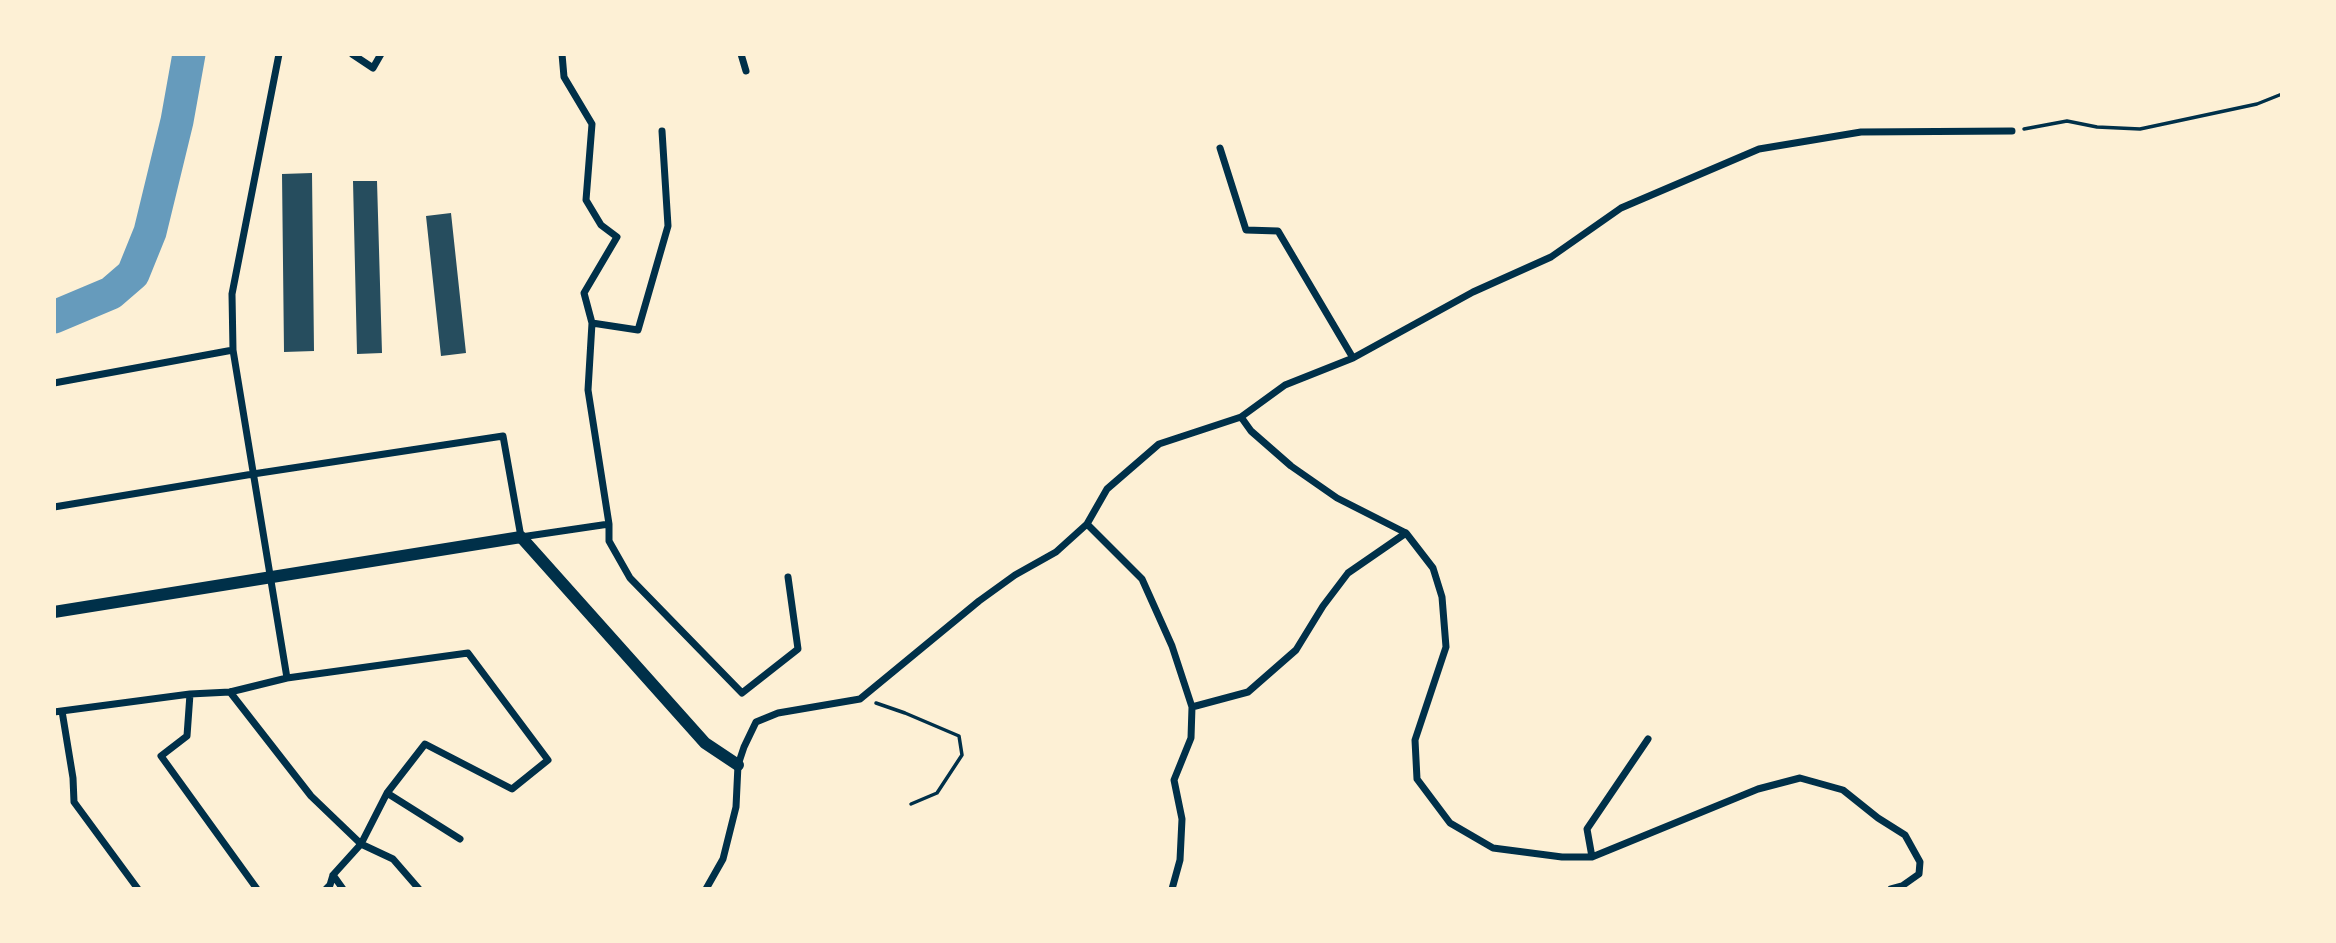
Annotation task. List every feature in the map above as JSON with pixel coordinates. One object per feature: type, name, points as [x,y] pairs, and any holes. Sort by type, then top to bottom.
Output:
[{"type":"street","points":[[279,54],[232,294],[233,350],[287,678]]},
{"type":"street","points":[[352,54],[373,68],[381,54]]},
{"type":"street","points":[[562,54],[564,77],[592,124],[586,200],[601,225],[617,237],[583,293],[592,323],[588,390],[609,524],[609,541],[630,579],[742,693],[798,649],[788,577]]},
{"type":"street","points":[[741,54],[746,71]]},
{"type":"street","points":[[592,323],[638,330],[668,226],[662,131]]},
{"type":"street","points":[[706,889],[723,859],[736,807],[738,765],[756,722],[778,713],[860,699],[979,601],[1015,575],[1056,552],[1087,524],[1107,489],[1159,444],[1241,417],[1285,385],[1353,358],[1473,292],[1551,257],[1621,208],[1759,149],[1861,132],[2012,131]]},
{"type":"street","points":[[1220,148],[1247,230],[1278,231],[1353,358]]},
{"type":"street","points":[[54,383],[233,350]]},
{"type":"street","points":[[1241,417],[1251,431],[1291,466],[1336,498],[1406,533],[1433,568],[1441,597],[1446,646],[1415,740],[1417,779],[1450,823],[1493,848],[1562,857],[1592,857],[1758,789],[1800,778],[1843,790],[1878,818],[1905,835],[1920,862],[1919,874],[1902,886],[1891,889]]},
{"type":"street","points":[[54,507],[503,436],[521,537],[705,743],[738,765]]},
{"type":"street","points":[[54,612],[609,524]]},
{"type":"street","points":[[1087,524],[1142,579],[1172,646],[1192,707],[1191,738],[1174,780],[1182,819],[1180,860],[1172,889]]},
{"type":"street","points":[[1192,707],[1248,692],[1296,650],[1323,606],[1348,573],[1406,533]]},
{"type":"street","points":[[138,889],[74,802],[73,778],[58,712],[190,694],[230,692],[287,678],[468,653],[548,760],[512,789],[425,744],[387,793],[361,844],[333,875],[326,889]]},
{"type":"street","points":[[230,692],[311,796],[361,844],[393,859],[419,889]]},
{"type":"street","points":[[190,694],[187,736],[161,756],[257,889]]},
{"type":"street","points":[[1592,857],[1587,829],[1648,739]]},
{"type":"street","points":[[387,793],[460,839]]},
{"type":"street","points":[[333,875],[343,889]]},
{"type":"path","points":[[2012,131],[2067,121],[2097,127],[2140,129],[2258,104],[2282,94]]},
{"type":"path","points":[[860,699],[905,713],[959,736],[962,755],[937,793],[911,804]]},
{"type":"building","points":[[312,173],[314,351],[284,352],[282,174]]},
{"type":"building","points":[[353,181],[377,181],[382,353],[357,354]]},
{"type":"building","points":[[451,213],[466,353],[441,356],[426,216]]},
{"type":"waterway","points":[[54,317],[111,293],[133,274],[150,232],[177,121],[189,54]]}]
